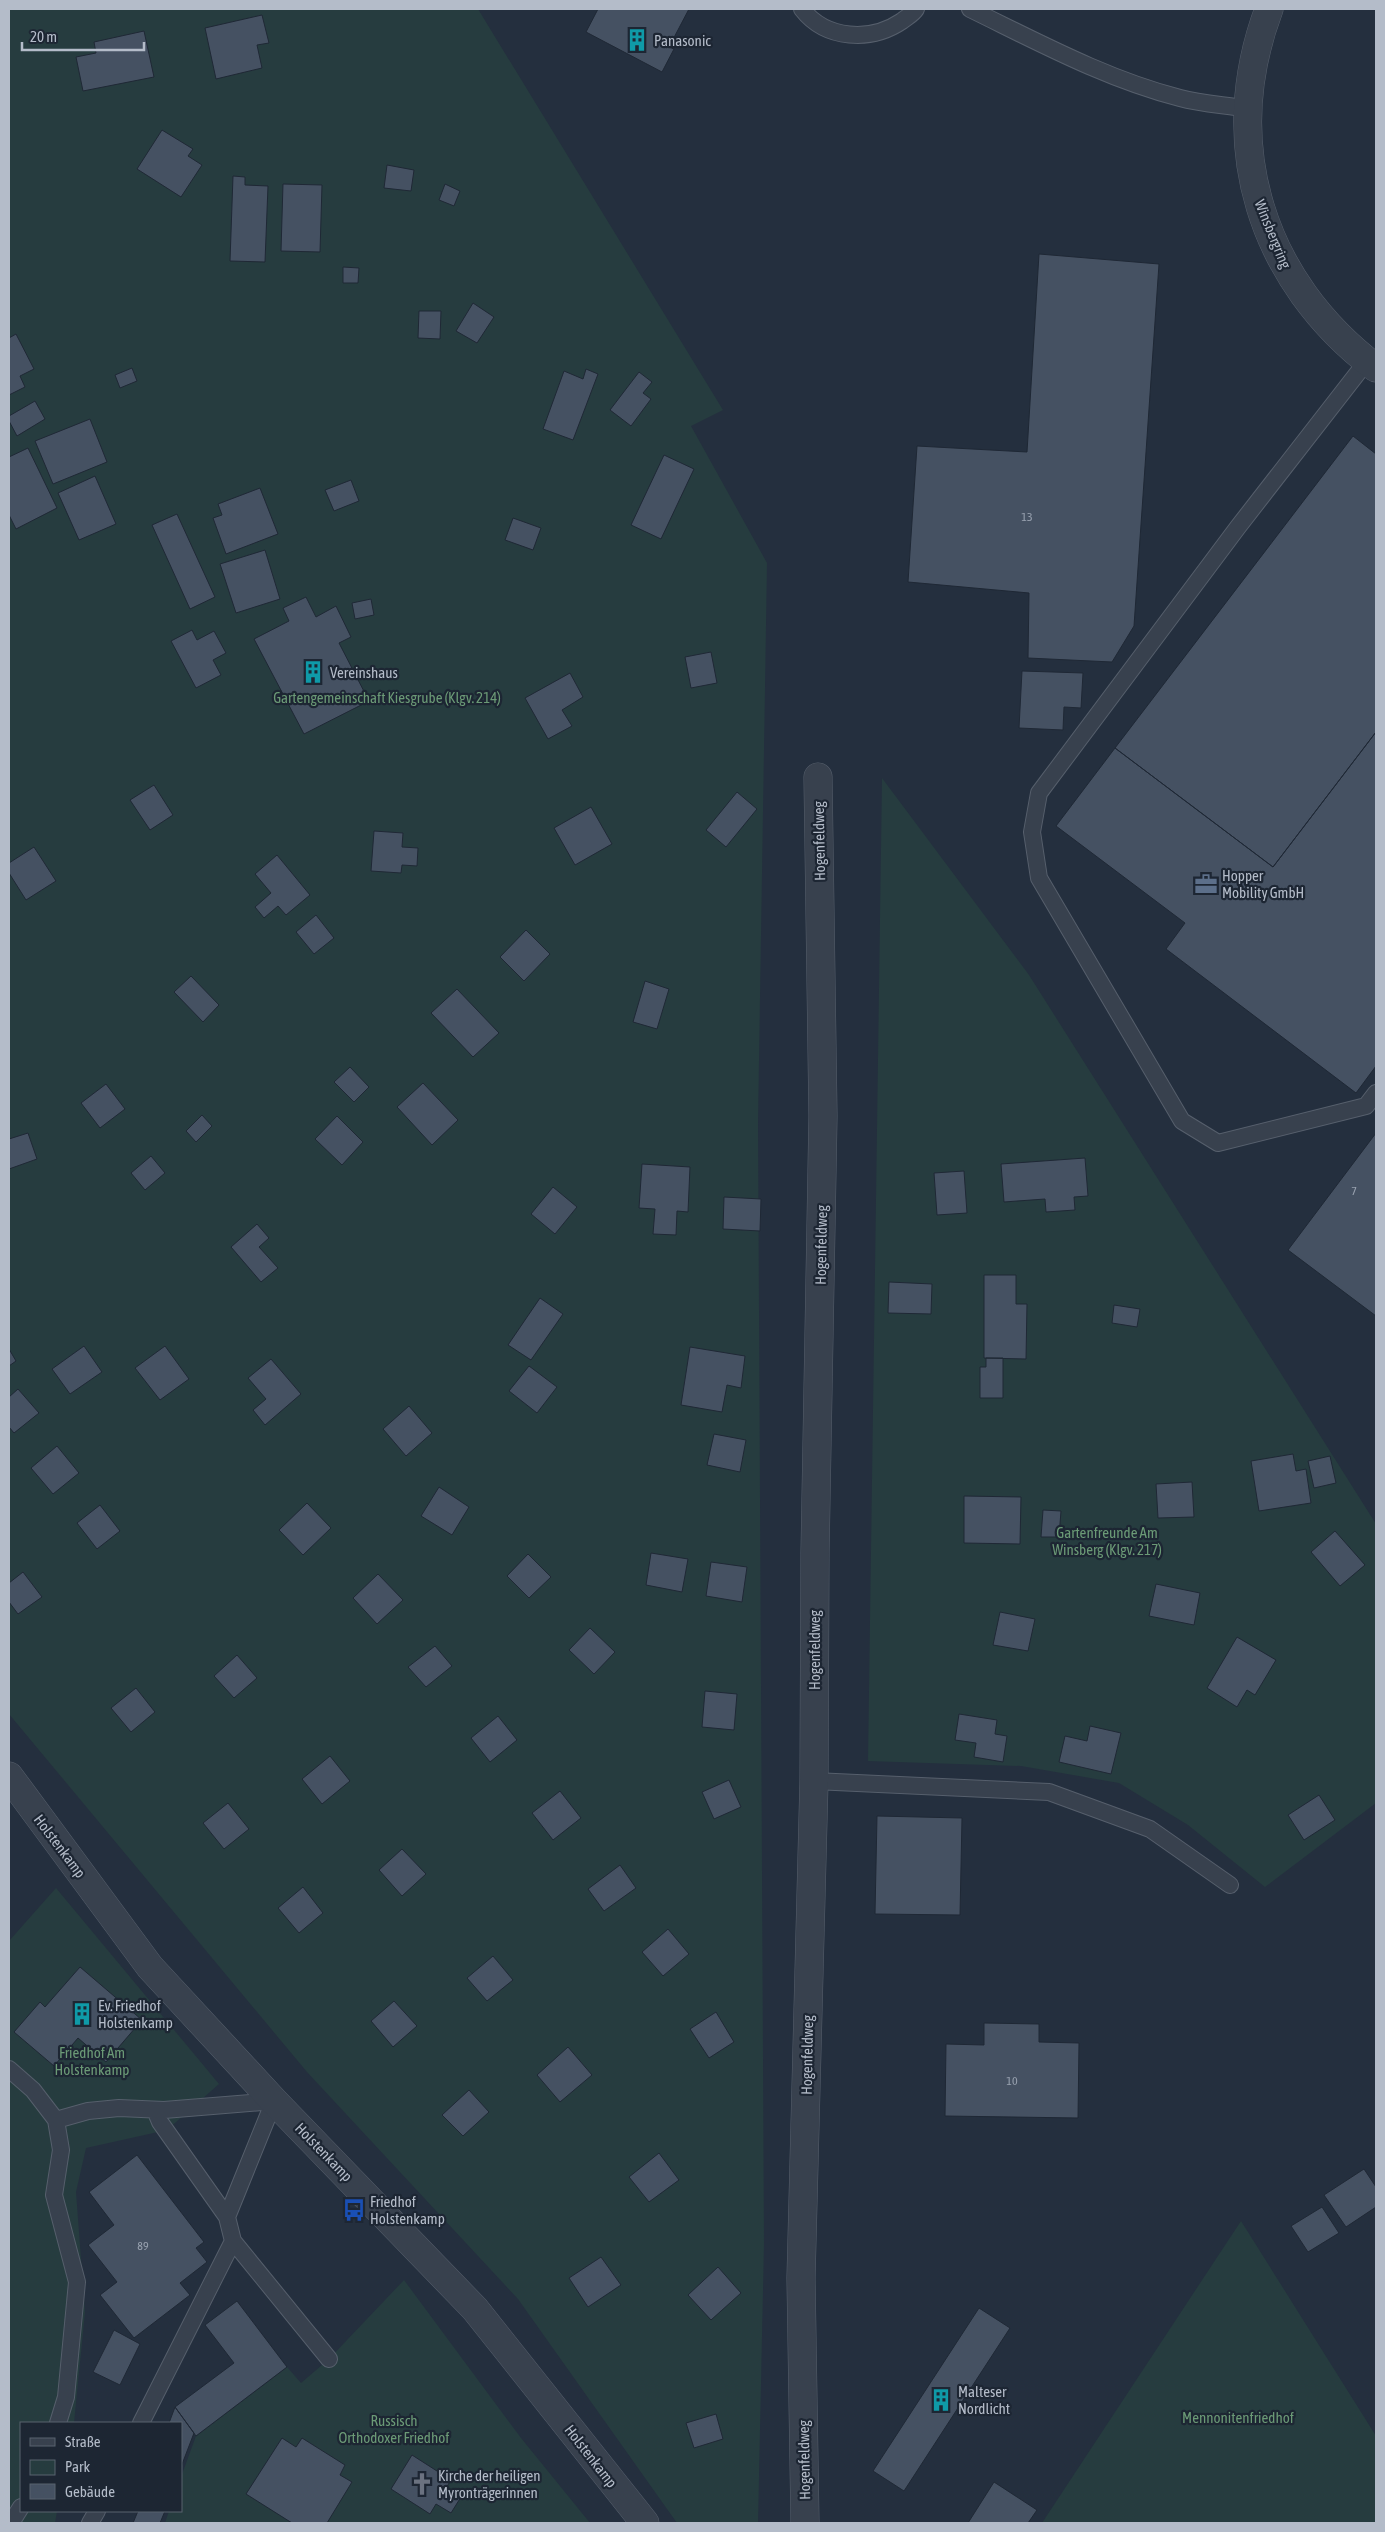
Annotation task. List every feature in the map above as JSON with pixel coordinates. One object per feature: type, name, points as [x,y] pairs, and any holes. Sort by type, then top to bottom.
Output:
[{"type":"street","name":"Winsbergring","points":[[1269,9],[1253,68],[1248,109],[1247,138],[1250,166],[1259,205],[1276,249],[1290,276],[1329,328],[1372,364]]},
{"type":"street","name":"Hogenfeldweg","points":[[805,2523],[801,2278],[814,1781],[815,1553],[823,1116],[818,778]]},
{"type":"street","name":"Holstenkamp","points":[[9,1776],[150,1966],[274,2100],[475,2310],[645,2523]]},
{"type":"lane","points":[[802,9],[808,17],[833,32],[860,36],[887,30],[916,9]]},
{"type":"lane","points":[[970,9],[1077,61],[1108,73],[1180,98],[1248,109]]},
{"type":"lane","points":[[1372,364],[1238,527],[1039,793],[1032,832],[1039,878],[1182,1121],[1218,1143],[1366,1106],[1376,1093]]},
{"type":"lane","points":[[814,1781],[1049,1792],[1150,1829],[1230,1885]]},
{"type":"lane","points":[[9,2069],[33,2090],[56,2120],[61,2150],[54,2195],[77,2282],[66,2397],[58,2422]]},
{"type":"lane","points":[[56,2120],[88,2111],[119,2108],[155,2110],[274,2100],[227,2217]]},
{"type":"lane","points":[[155,2110],[160,2122],[227,2217],[233,2241],[329,2359]]},
{"type":"lane","points":[[142,2422],[233,2241]]},
{"type":"lane","points":[[90,2523],[96,2512]]},
{"type":"green space","name":"Gartengemeinschaft Kiesgrube (Klgv. 214)","points":[[9,9],[478,9],[723,410],[691,426],[767,563],[758,1123],[764,2244],[758,2523],[677,2523],[518,2299],[307,2072],[9,1714]]},
{"type":"green space","name":"Gartenfreunde Am Winsberg (Klgv. 217)","points":[[882,778],[1029,975],[1376,1524],[1376,1803],[1265,1887],[1188,1825],[1119,1783],[1021,1766],[868,1761]]},
{"type":"green space","name":"Friedhof Am Holstenkamp","points":[[56,1888],[219,2084],[167,2130],[86,2148],[76,2192],[85,2312],[74,2422],[20,2422],[20,2512],[57,2512],[55,2523],[9,2523],[9,1941]]},
{"type":"green space","name":"Mennonitenfriedhof","points":[[1241,2221],[1376,2436],[1376,2523],[1042,2523]]},
{"type":"green space","name":"Russisch Orthodoxer Friedhof","points":[[404,2280],[521,2438],[590,2523],[165,2523],[169,2512],[182,2512],[182,2474],[196,2436],[287,2367],[301,2383],[329,2359]]},
{"type":"building","name":"Panasonic","points":[[598,9],[689,9],[669,47],[674,49],[662,72],[586,32]]},
{"type":"building","points":[[262,15],[269,43],[257,45],[262,68],[216,79],[205,28]]},
{"type":"building","points":[[144,31],[154,77],[83,91],[76,57],[96,53],[94,42]]},
{"type":"building","points":[[162,130],[193,149],[188,156],[202,165],[181,197],[137,169]]},
{"type":"building","points":[[387,165],[414,170],[411,191],[384,188]]},
{"type":"building","points":[[233,176],[245,177],[245,185],[268,186],[265,262],[230,261]]},
{"type":"building","points":[[283,184],[322,185],[320,252],[281,251]]},
{"type":"building","points":[[445,184],[460,191],[454,206],[439,200]]},
{"type":"building","points":[[1039,254],[1159,264],[1134,626],[1112,662],[1028,658],[1029,593],[908,582],[917,446],[1027,452]]},
{"type":"building","points":[[343,267],[359,268],[358,283],[343,283]]},
{"type":"building","points":[[473,303],[494,317],[477,343],[456,331]]},
{"type":"building","points":[[419,311],[441,311],[440,339],[418,338]]},
{"type":"building","points":[[16,334],[34,369],[20,376],[25,387],[9,395],[9,338]]},
{"type":"building","points":[[132,368],[137,381],[120,388],[115,375]]},
{"type":"building","points":[[586,369],[598,374],[573,440],[543,429],[564,371],[583,379]]},
{"type":"building","points":[[639,372],[652,382],[643,393],[651,399],[631,426],[610,410]]},
{"type":"building","points":[[35,401],[45,419],[17,436],[9,421],[9,416]]},
{"type":"building","points":[[90,419],[107,462],[53,484],[35,441]]},
{"type":"building","points":[[1353,436],[1376,454],[1376,732],[1273,867],[1115,748]]},
{"type":"building","points":[[28,448],[57,508],[16,529],[9,515],[9,457]]},
{"type":"building","points":[[664,455],[694,469],[661,539],[631,525]]},
{"type":"building","points":[[95,476],[116,524],[79,540],[58,493]]},
{"type":"building","points":[[351,480],[359,501],[334,511],[325,490]]},
{"type":"building","points":[[260,488],[278,534],[226,554],[213,518],[222,515],[218,504]]},
{"type":"building","points":[[177,514],[215,597],[190,609],[152,525]]},
{"type":"building","points":[[513,518],[541,528],[533,550],[505,540]]},
{"type":"building","points":[[265,550],[280,599],[236,613],[220,564]]},
{"type":"building","name":"Vereinshaus","points":[[306,597],[316,617],[336,606],[351,637],[339,643],[369,701],[304,734],[254,639],[289,621],[283,608]]},
{"type":"building","points":[[371,599],[374,615],[355,619],[352,603]]},
{"type":"building","points":[[192,630],[197,640],[214,631],[226,653],[213,660],[221,675],[196,688],[171,641]]},
{"type":"building","points":[[711,652],[717,683],[691,688],[685,657]]},
{"type":"building","points":[[1022,671],[1083,673],[1081,708],[1064,707],[1063,730],[1019,728]]},
{"type":"building","points":[[570,673],[583,697],[562,710],[572,726],[548,739],[525,698]]},
{"type":"building","points":[[1376,732],[1376,1066],[1356,1093],[1166,949],[1185,923],[1056,826],[1115,748],[1273,867]]},
{"type":"building","points":[[154,785],[173,815],[150,830],[130,800]]},
{"type":"building","points":[[737,792],[757,809],[726,847],[706,830]]},
{"type":"building","points":[[591,807],[612,844],[575,865],[554,828]]},
{"type":"building","points":[[374,831],[403,833],[402,847],[418,848],[417,866],[402,865],[401,873],[371,871]]},
{"type":"building","points":[[34,847],[56,881],[26,900],[9,873],[9,863]]},
{"type":"building","points":[[277,855],[310,895],[286,915],[278,906],[264,918],[255,907],[271,893],[255,874]]},
{"type":"building","points":[[316,915],[334,938],[314,954],[296,932]]},
{"type":"building","points":[[526,930],[550,954],[524,981],[500,957]]},
{"type":"building","points":[[191,976],[219,1005],[203,1022],[174,992]]},
{"type":"building","points":[[645,981],[669,989],[657,1029],[633,1022]]},
{"type":"building","points":[[457,989],[499,1033],[473,1057],[431,1013]]},
{"type":"building","points":[[350,1067],[369,1087],[354,1102],[334,1082]]},
{"type":"building","points":[[423,1083],[458,1120],[432,1145],[397,1107]]},
{"type":"building","points":[[106,1084],[125,1109],[100,1128],[81,1103]]},
{"type":"building","points":[[202,1115],[212,1126],[196,1142],[186,1131]]},
{"type":"building","points":[[337,1116],[363,1142],[342,1165],[315,1139]]},
{"type":"building","points":[[28,1133],[37,1159],[9,1169],[9,1139]]},
{"type":"building","points":[[1376,1133],[1376,1316],[1288,1250]]},
{"type":"building","points":[[151,1156],[165,1173],[145,1190],[131,1173]]},
{"type":"building","points":[[1085,1158],[1088,1196],[1074,1197],[1075,1210],[1046,1212],[1045,1199],[1004,1202],[1001,1164]]},
{"type":"building","points":[[642,1164],[690,1167],[688,1212],[677,1211],[676,1235],[653,1234],[655,1209],[639,1208]]},
{"type":"building","points":[[964,1171],[967,1213],[937,1215],[934,1173]]},
{"type":"building","points":[[553,1187],[577,1207],[555,1234],[531,1214]]},
{"type":"building","points":[[724,1197],[761,1199],[760,1231],[723,1229]]},
{"type":"building","points":[[257,1224],[269,1238],[259,1247],[278,1268],[261,1282],[231,1247]]},
{"type":"building","points":[[984,1275],[1016,1275],[1016,1304],[1027,1304],[1026,1359],[984,1358]]},
{"type":"building","points":[[889,1282],[932,1284],[931,1314],[888,1313]]},
{"type":"building","points":[[540,1298],[563,1314],[531,1360],[508,1345]]},
{"type":"building","points":[[1114,1305],[1140,1309],[1137,1327],[1112,1323]]},
{"type":"building","points":[[84,1346],[102,1372],[70,1394],[52,1369]]},
{"type":"building","points":[[165,1346],[189,1379],[160,1400],[135,1368]]},
{"type":"building","points":[[690,1347],[745,1356],[741,1388],[727,1385],[722,1412],[681,1405]]},
{"type":"building","points":[[9,1349],[16,1361],[9,1366]]},
{"type":"building","points":[[986,1358],[1003,1358],[1003,1398],[980,1398],[980,1367],[986,1367]]},
{"type":"building","points":[[271,1359],[301,1394],[265,1425],[253,1410],[266,1399],[248,1378]]},
{"type":"building","points":[[529,1366],[557,1387],[537,1413],[509,1391]]},
{"type":"building","points":[[18,1389],[39,1413],[14,1433],[9,1427],[9,1397]]},
{"type":"building","points":[[409,1406],[432,1433],[406,1456],[383,1429]]},
{"type":"building","points":[[714,1434],[746,1440],[740,1472],[707,1465]]},
{"type":"building","points":[[57,1446],[79,1473],[53,1494],[31,1468]]},
{"type":"building","points":[[1293,1454],[1296,1471],[1306,1469],[1311,1503],[1259,1511],[1251,1461]]},
{"type":"building","points":[[1330,1456],[1336,1483],[1314,1488],[1308,1461]]},
{"type":"building","points":[[1192,1482],[1194,1517],[1158,1518],[1156,1484]]},
{"type":"building","points":[[439,1487],[469,1507],[452,1535],[421,1516]]},
{"type":"building","points":[[964,1496],[1021,1497],[1020,1544],[964,1543]]},
{"type":"building","points":[[307,1503],[331,1528],[303,1555],[279,1530]]},
{"type":"building","points":[[100,1505],[120,1531],[97,1549],[77,1523]]},
{"type":"building","points":[[1043,1510],[1061,1511],[1059,1537],[1041,1537]]},
{"type":"building","points":[[1335,1531],[1365,1565],[1340,1586],[1311,1552]]},
{"type":"building","points":[[651,1553],[688,1559],[682,1592],[646,1585]]},
{"type":"building","points":[[528,1554],[551,1577],[529,1598],[507,1576]]},
{"type":"building","points":[[711,1562],[747,1567],[742,1602],[706,1596]]},
{"type":"building","points":[[23,1572],[42,1597],[18,1614],[9,1602],[9,1583]]},
{"type":"building","points":[[378,1574],[403,1600],[377,1624],[353,1598]]},
{"type":"building","points":[[1156,1584],[1200,1593],[1194,1625],[1149,1616]]},
{"type":"building","points":[[1000,1612],[1035,1619],[1028,1651],[993,1645]]},
{"type":"building","points":[[590,1628],[615,1652],[594,1674],[569,1650]]},
{"type":"building","points":[[1237,1637],[1276,1660],[1255,1695],[1247,1690],[1237,1707],[1207,1688]]},
{"type":"building","points":[[435,1646],[452,1666],[426,1687],[408,1667]]},
{"type":"building","points":[[237,1655],[257,1678],[234,1698],[214,1676]]},
{"type":"building","points":[[136,1688],[155,1712],[131,1732],[111,1708]]},
{"type":"building","points":[[705,1691],[737,1694],[734,1730],[702,1727]]},
{"type":"building","points":[[959,1714],[997,1720],[995,1734],[1007,1736],[1003,1762],[974,1757],[976,1743],[955,1740]]},
{"type":"building","points":[[498,1716],[517,1740],[490,1762],[471,1738]]},
{"type":"building","points":[[1090,1726],[1121,1733],[1111,1774],[1059,1762],[1065,1736],[1087,1741]]},
{"type":"building","points":[[330,1756],[350,1781],[322,1804],[302,1779]]},
{"type":"building","points":[[729,1780],[741,1807],[714,1819],[702,1792]]},
{"type":"building","points":[[560,1791],[581,1818],[553,1840],[532,1813]]},
{"type":"building","points":[[1319,1795],[1335,1820],[1304,1840],[1288,1815]]},
{"type":"building","points":[[228,1803],[249,1829],[224,1849],[203,1823]]},
{"type":"building","points":[[877,1816],[962,1818],[960,1915],[875,1914]]},
{"type":"building","points":[[402,1849],[426,1874],[402,1896],[379,1870]]},
{"type":"building","points":[[620,1865],[636,1888],[604,1911],[588,1889]]},
{"type":"building","points":[[303,1887],[323,1913],[299,1933],[278,1908]]},
{"type":"building","points":[[668,1929],[689,1954],[663,1976],[642,1952]]},
{"type":"building","points":[[493,1956],[513,1980],[487,2001],[467,1978]]},
{"type":"building","name":"Ev. Friedhof Holstenkamp","points":[[80,1967],[142,2020],[106,2062],[78,2038],[54,2066],[14,2032],[40,2002],[45,2007]]},
{"type":"building","points":[[394,2001],[417,2026],[393,2047],[371,2021]]},
{"type":"building","points":[[716,2012],[734,2042],[709,2058],[690,2029]]},
{"type":"building","points":[[984,2023],[1039,2024],[1039,2042],[1079,2043],[1078,2118],[945,2116],[946,2044],[984,2045]]},
{"type":"building","points":[[568,2047],[592,2075],[560,2102],[537,2075]]},
{"type":"building","points":[[469,2090],[489,2112],[463,2136],[442,2115]]},
{"type":"building","points":[[659,2153],[679,2180],[649,2202],[629,2177]]},
{"type":"building","points":[[137,2155],[204,2242],[196,2248],[207,2262],[180,2283],[190,2295],[134,2338],[100,2295],[117,2282],[88,2245],[114,2225],[89,2192]]},
{"type":"building","points":[[1364,2169],[1376,2187],[1376,2207],[1346,2227],[1324,2195]]},
{"type":"building","points":[[1322,2207],[1339,2233],[1308,2252],[1291,2226]]},
{"type":"building","points":[[601,2257],[621,2285],[588,2307],[569,2278]]},
{"type":"building","points":[[718,2267],[741,2293],[711,2320],[688,2295]]},
{"type":"building","points":[[237,2301],[287,2367],[196,2436],[175,2407],[234,2363],[205,2325]]},
{"type":"building","name":"Malteser Nordlicht","points":[[979,2308],[1010,2328],[904,2491],[873,2471]]},
{"type":"building","points":[[114,2330],[140,2344],[120,2385],[93,2372]]},
{"type":"building","points":[[175,2407],[194,2433],[182,2464],[182,2422],[169,2422]]},
{"type":"building","points":[[716,2414],[723,2439],[694,2448],[686,2423]]},
{"type":"building","points":[[282,2438],[296,2447],[302,2438],[345,2465],[340,2475],[352,2482],[327,2523],[292,2523],[246,2494]]},
{"type":"building","name":"Kirche der heiligen Myronträgerinnen","points":[[412,2455],[451,2480],[446,2488],[461,2497],[451,2513],[436,2504],[430,2514],[391,2489]]},
{"type":"building","points":[[994,2482],[1037,2510],[1028,2523],[968,2523]]},
{"type":"building","points":[[138,2512],[165,2512],[160,2523],[133,2523]]},
{"type":"place","name":"Panasonic","points":[[637,40]]},
{"type":"place","name":"Vereinshaus","points":[[313,672]]},
{"type":"place","name":"Hopper Mobility GmbH","points":[[1206,884]]},
{"type":"place","name":"Ev. Friedhof Holstenkamp","points":[[82,2014]]},
{"type":"place","name":"Friedhof Holstenkamp","points":[[354,2210]]},
{"type":"place","name":"Malteser Nordlicht","points":[[941,2400]]},
{"type":"place","name":"Kirche der heiligen Myronträgerinnen","points":[[422,2484]]}]
